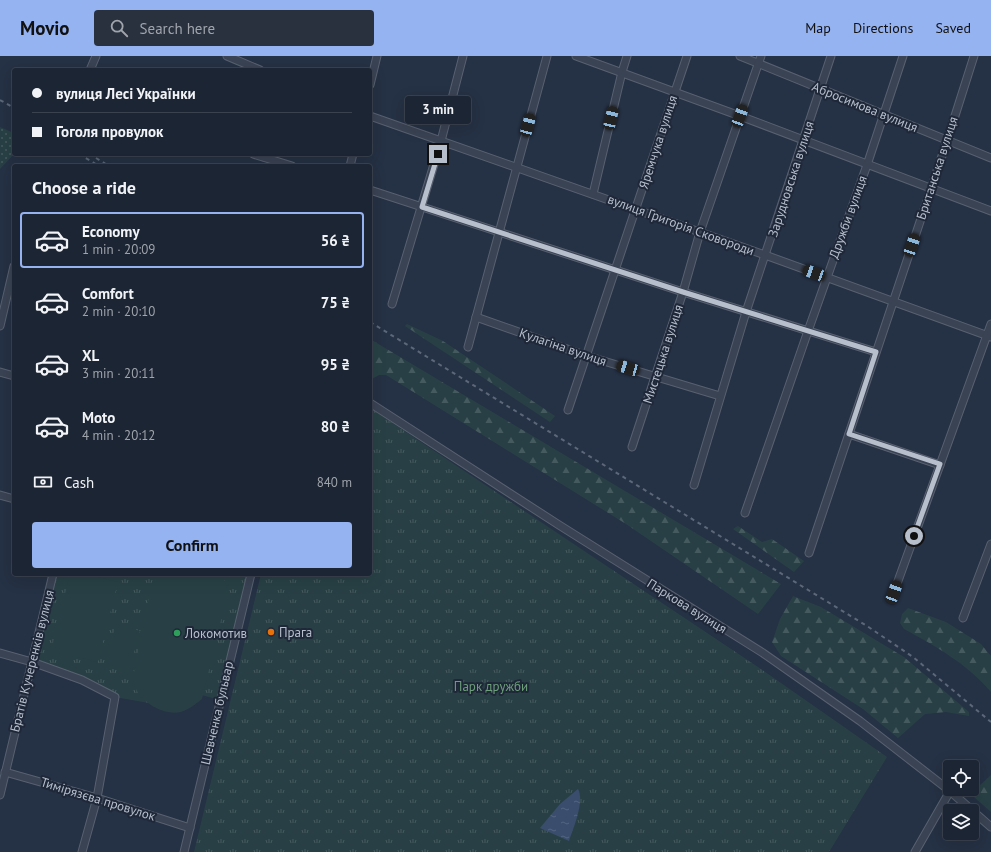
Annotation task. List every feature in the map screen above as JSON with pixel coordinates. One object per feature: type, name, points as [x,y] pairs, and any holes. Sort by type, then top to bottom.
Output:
[{"type":"street","points":[[91,68],[96,56]]},
{"type":"street","points":[[227,56],[255,68]]},
{"type":"street","points":[[372,77],[377,56]]},
{"type":"street","points":[[392,304],[442,141],[463,56]]},
{"type":"street","points":[[468,347],[547,56]]},
{"type":"street","points":[[576,56],[991,211]]},
{"type":"street","points":[[593,194],[627,56]]},
{"type":"street","name":"Яремчука вулиця","points":[[568,410],[687,56]]},
{"type":"street","name":"Абросимова вулиця","points":[[740,56],[760,60],[821,89],[991,158]]},
{"type":"street","name":"Зарудновська вулиця","points":[[694,484],[746,312],[832,56]]},
{"type":"street","name":"Дружби вулиця","points":[[745,513],[826,277],[867,165],[903,56]]},
{"type":"street","name":"Британська вулиця","points":[[809,553],[974,56]]},
{"type":"street","name":"Мистецька вулиця","points":[[632,447],[683,292],[700,232],[760,60]]},
{"type":"street","name":"вулиця Григорія Сковороди","points":[[372,117],[766,255],[989,337]]},
{"type":"street","points":[[260,156],[286,164]]},
{"type":"street","points":[[372,191],[683,292],[876,352]]},
{"type":"street","points":[[0,326],[12,275]]},
{"type":"street","name":"Кулагіна вулиця","points":[[476,317],[587,356],[720,396]]},
{"type":"street","points":[[894,592],[940,464],[989,337],[991,324]]},
{"type":"street","points":[[0,372],[12,375]]},
{"type":"street","name":"Паркова вулиця","points":[[372,404],[559,525],[763,653],[860,721],[943,786]]},
{"type":"street","points":[[849,434],[940,464]]},
{"type":"street","points":[[0,495],[12,499]]},
{"type":"street","points":[[963,618],[991,544]]},
{"type":"street","name":"Братів Кучеренків вулиця","points":[[0,795],[53,576]]},
{"type":"street","name":"Шевченка бульвар","points":[[184,852],[251,576]]},
{"type":"street","points":[[0,653],[32,662],[82,680],[116,697],[97,798],[82,852]]},
{"type":"street","name":"Тимірязєва провулок","points":[[5,772],[97,798],[190,828]]},
{"type":"street","points":[[915,852],[947,796]]},
{"type":"street","name":"Паркова вулиця","points":[[956,796],[991,827]]},
{"type":"green space","points":[[0,127],[12,132],[12,156],[0,169]]},
{"type":"green space","points":[[407,324],[443,341],[555,416],[550,422],[405,326]]},
{"type":"green space","points":[[372,340],[781,584],[758,614],[626,524],[386,375],[379,375],[372,379]]},
{"type":"green space","name":"Парк дружби","points":[[372,409],[758,667],[887,757],[829,852],[194,852],[261,576],[372,576]]},
{"type":"green space","points":[[738,526],[762,542],[772,539],[804,561],[794,572],[733,529]]},
{"type":"green space","points":[[53,576],[251,576],[220,700],[198,694],[166,706],[115,697],[32,662]]},
{"type":"green space","points":[[70,576],[93,576],[118,582],[98,662],[51,651]]},
{"type":"green space","points":[[156,576],[222,576],[227,587],[225,603],[202,699],[195,705],[181,712],[167,712],[153,706],[141,697],[134,683],[134,672],[152,582]]},
{"type":"green space","points":[[793,596],[821,607],[904,657],[969,712],[969,716],[946,712],[925,714],[898,738],[863,709],[781,656],[772,642],[780,619]]},
{"type":"green space","points":[[908,608],[946,622],[981,644],[991,656],[991,692],[972,672],[950,656],[904,629],[900,623],[902,614]]},
{"type":"green space","points":[[116,624],[140,631],[129,671],[105,665]]},
{"type":"green space","points":[[991,775],[991,812],[974,797],[979,796],[979,786]]},
{"type":"water","points":[[578,789],[580,794],[579,808],[569,841],[540,828],[560,804]]},
{"type":"railway","points":[[0,100],[12,107]]},
{"type":"railway","points":[[82,156],[96,164]]},
{"type":"railway","points":[[96,158],[106,164]]},
{"type":"railway","points":[[372,323],[867,626],[913,657],[991,722]]},
{"type":"place","name":"Прага","points":[[271,632]]},
{"type":"place","name":"Локомотив","points":[[177,633]]},
{"type":"route","points":[[438,154],[422,207],[683,292],[876,352],[849,434],[940,464],[914,536]]}]
